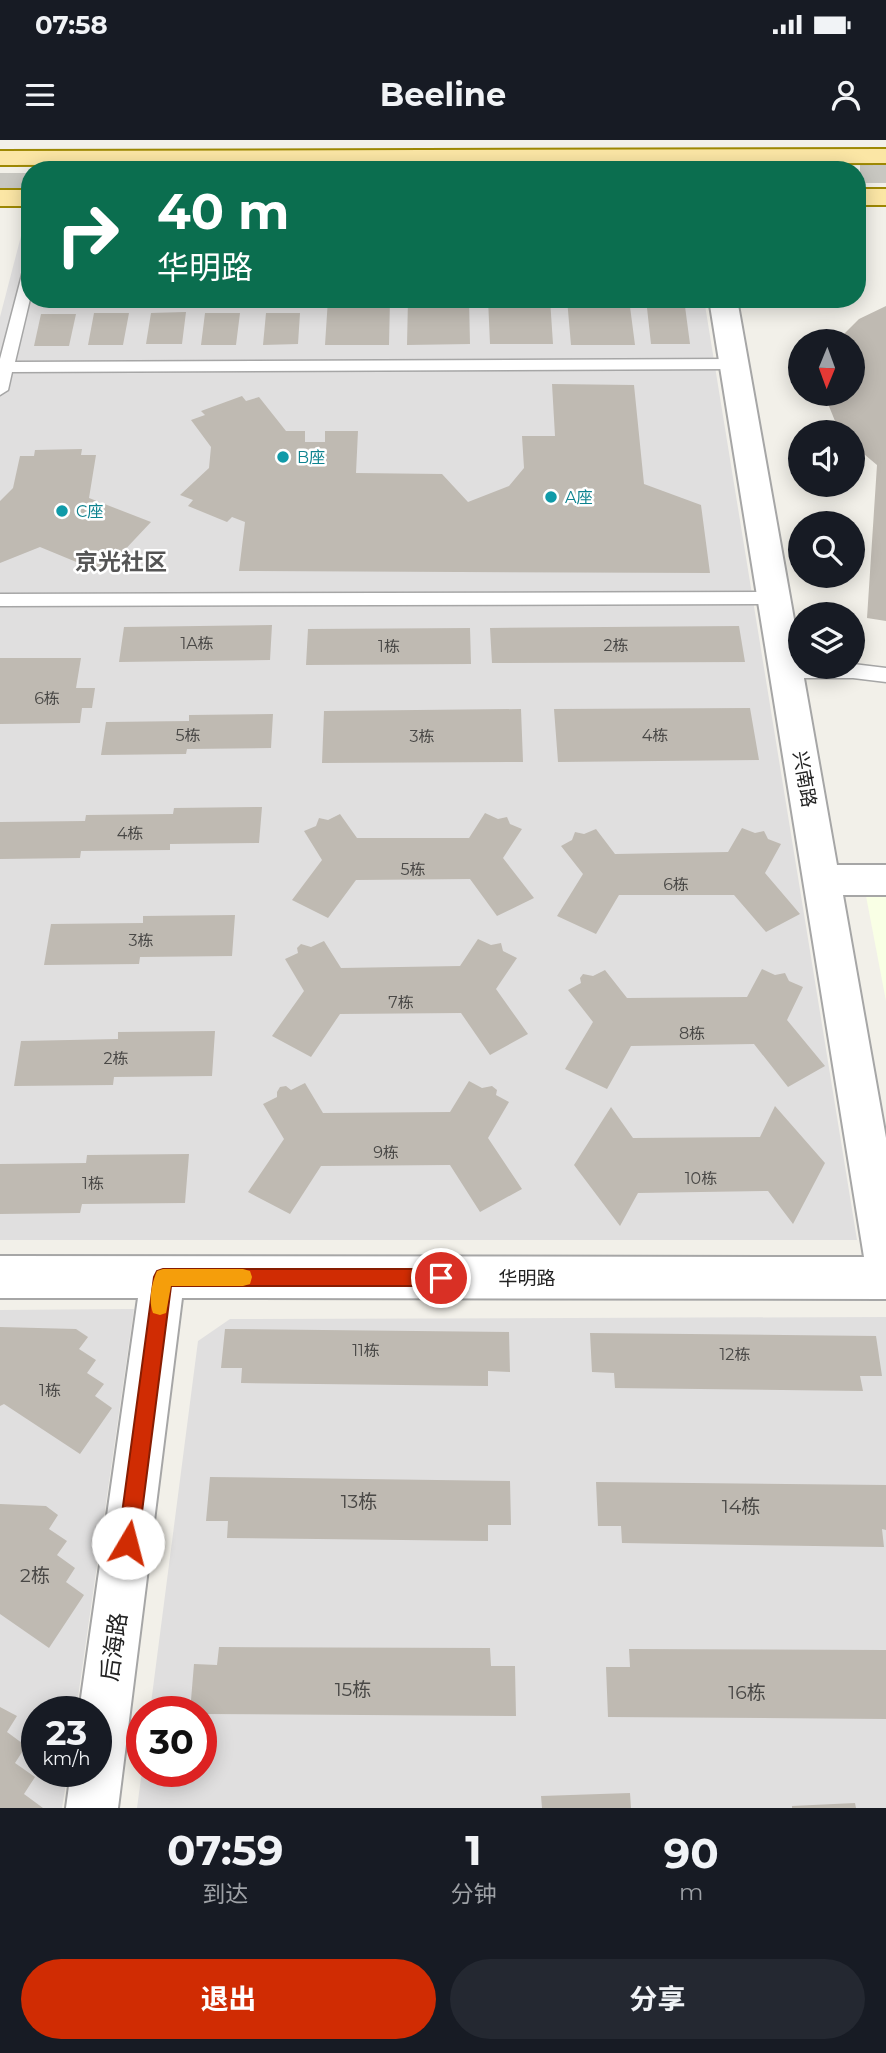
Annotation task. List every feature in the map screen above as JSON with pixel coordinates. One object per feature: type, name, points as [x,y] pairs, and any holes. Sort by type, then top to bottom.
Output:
[{"type":"main road","points":[[0,158],[886,156]]},
{"type":"main road","points":[[866,197],[886,197]]},
{"type":"main road","points":[[0,198],[21,198]]},
{"type":"street","name":"兴南路","points":[[725,308],[886,1259]]},
{"type":"street","points":[[822,880],[886,880]]},
{"type":"street","name":"华明路","points":[[0,1277],[886,1278]]},
{"type":"street","name":"后海路","points":[[92,1808],[163,1277]]},
{"type":"lane","points":[[0,390],[21,307]]},
{"type":"lane","points":[[6,367],[734,364]]},
{"type":"lane","points":[[0,600],[774,598]]},
{"type":"lane","points":[[786,671],[853,671],[886,675]]},
{"type":"shaded area","points":[[21,236],[21,308],[705,308],[857,1240],[0,1240],[0,317]]},
{"type":"shaded area","points":[[866,896],[886,896],[886,1001]]},
{"type":"shaded area","points":[[134,1309],[78,1696],[21,1696],[21,1787],[65,1787],[62,1808],[0,1808],[0,1310]]},
{"type":"shaded area","points":[[886,1317],[886,1808],[137,1808],[140,1787],[217,1787],[217,1696],[152,1696],[198,1341],[230,1319]]},
{"type":"building","points":[[886,306],[886,621],[867,618],[877,465],[865,455],[865,420],[835,420],[829,406],[865,406],[865,329],[849,329],[859,319]]},
{"type":"building","points":[[327,308],[390,308],[389,345],[325,345]]},
{"type":"building","points":[[408,308],[469,308],[470,344],[407,345]]},
{"type":"building","points":[[488,308],[551,308],[553,344],[490,344]]},
{"type":"building","points":[[568,308],[630,308],[635,345],[571,345]]},
{"type":"building","points":[[647,308],[685,308],[690,344],[651,344]]},
{"type":"building","points":[[186,312],[182,344],[146,344],[151,313]]},
{"type":"building","points":[[94,313],[129,313],[123,345],[88,345]]},
{"type":"building","points":[[205,313],[240,313],[236,345],[201,345]]},
{"type":"building","points":[[266,313],[300,313],[298,344],[263,345]]},
{"type":"building","points":[[41,314],[76,314],[69,346],[34,346]]},
{"type":"building","points":[[552,384],[634,385],[644,484],[701,505],[710,573],[239,571],[245,522],[232,517],[227,522],[188,506],[193,500],[180,495],[209,468],[211,447],[191,420],[205,415],[201,411],[242,396],[246,401],[259,397],[286,431],[305,431],[305,442],[325,442],[325,431],[358,431],[356,473],[442,474],[468,502],[509,486],[524,468],[522,436],[555,436]]},
{"type":"building","name":"C座","points":[[82,449],[81,455],[96,455],[89,498],[151,522],[103,573],[40,547],[0,563],[0,501],[13,488],[20,456],[34,456],[35,450]]},
{"type":"building","points":[[272,625],[270,660],[119,662],[124,627]]},
{"type":"building","points":[[739,626],[745,662],[492,663],[490,628]]},
{"type":"building","points":[[470,628],[471,664],[306,665],[308,629]]},
{"type":"building","points":[[0,658],[81,658],[76,688],[95,688],[92,708],[82,708],[80,723],[0,724]]},
{"type":"building","points":[[750,708],[759,760],[558,762],[554,709]]},
{"type":"building","points":[[521,709],[523,762],[322,763],[324,711]]},
{"type":"building","points":[[273,714],[271,748],[187,749],[186,754],[101,755],[106,722],[189,721],[189,715]]},
{"type":"building","points":[[262,807],[259,843],[170,844],[170,850],[81,851],[80,858],[0,859],[0,822],[85,821],[86,815],[173,814],[174,808]]},
{"type":"building","points":[[485,813],[498,819],[507,817],[510,824],[522,829],[503,858],[534,898],[497,916],[470,879],[356,880],[328,918],[292,900],[322,860],[304,831],[316,826],[319,818],[328,820],[340,814],[357,838],[469,838]]},
{"type":"building","points":[[742,828],[755,833],[764,831],[768,839],[781,844],[765,873],[800,914],[766,932],[734,895],[619,895],[596,934],[557,916],[583,874],[561,846],[572,840],[575,832],[584,834],[596,829],[615,854],[728,852]]},
{"type":"building","points":[[235,915],[232,956],[140,957],[139,964],[44,965],[51,924],[143,923],[143,916]]},
{"type":"building","points":[[478,939],[491,945],[501,943],[503,951],[517,958],[496,989],[528,1034],[490,1055],[461,1013],[340,1014],[311,1057],[272,1036],[304,991],[285,959],[298,953],[297,948],[301,944],[311,947],[324,941],[341,968],[460,966]]},
{"type":"building","points":[[762,969],[775,975],[785,973],[789,981],[803,987],[787,1020],[825,1066],[788,1087],[754,1044],[631,1046],[607,1089],[565,1069],[593,1022],[568,990],[581,983],[583,974],[593,976],[605,970],[627,998],[747,997]]},
{"type":"building","points":[[215,1031],[212,1076],[114,1077],[113,1085],[14,1086],[21,1041],[118,1039],[118,1032]]},
{"type":"building","points":[[469,1081],[482,1088],[492,1086],[497,1090],[496,1095],[509,1102],[488,1138],[522,1189],[480,1212],[450,1165],[321,1166],[290,1214],[248,1192],[284,1139],[263,1104],[277,1097],[280,1087],[286,1086],[291,1090],[305,1083],[323,1113],[450,1112]]},
{"type":"building","points":[[775,1106],[825,1163],[793,1224],[768,1191],[638,1193],[620,1226],[574,1165],[611,1107],[633,1138],[760,1137]]},
{"type":"building","points":[[189,1154],[185,1203],[82,1204],[80,1213],[0,1214],[0,1164],[86,1163],[87,1155]]},
{"type":"building","points":[[0,1327],[76,1329],[88,1337],[79,1349],[96,1360],[87,1373],[104,1384],[95,1396],[112,1408],[80,1454],[4,1404],[0,1406]]},
{"type":"building","points":[[225,1329],[509,1332],[510,1372],[488,1371],[488,1386],[241,1383],[242,1368],[221,1368]]},
{"type":"building","points":[[590,1333],[876,1336],[882,1376],[860,1376],[863,1391],[615,1388],[614,1373],[592,1372]]},
{"type":"building","points":[[210,1477],[510,1481],[511,1525],[488,1525],[488,1541],[227,1538],[228,1521],[206,1521]]},
{"type":"building","points":[[596,1482],[886,1485],[886,1530],[882,1529],[884,1547],[622,1543],[621,1526],[598,1526]]},
{"type":"building","points":[[0,1504],[46,1506],[58,1515],[49,1529],[67,1541],[57,1555],[75,1568],[66,1582],[84,1595],[49,1648],[0,1614]]},
{"type":"building","points":[[219,1647],[490,1648],[491,1666],[515,1666],[516,1716],[217,1714],[217,1696],[191,1696],[194,1664],[217,1665]]},
{"type":"building","points":[[629,1649],[886,1650],[886,1719],[608,1717],[606,1667],[630,1667]]},
{"type":"building","points":[[0,1707],[17,1716],[7,1732],[21,1742],[21,1754],[15,1763],[21,1767],[21,1787],[29,1787],[24,1794],[43,1808],[0,1808]]},
{"type":"building","points":[[630,1793],[631,1808],[542,1808],[541,1796]]},
{"type":"building","points":[[855,1803],[856,1808],[792,1808],[792,1806]]},
{"type":"tunnel","points":[[866,169],[886,169]]},
{"type":"tunnel","points":[[0,187],[21,187]]},
{"type":"slow traffic","points":[[160,1306],[163,1277],[243,1277]]},
{"type":"place","name":"B座","points":[[283,457]]},
{"type":"place","name":"A座","points":[[551,497]]},
{"type":"place","name":"C座","points":[[62,511]]},
{"type":"district","name":"京光社区","points":[[121,562]]},
{"type":"route","points":[[128,1543],[163,1277],[441,1278]]}]
